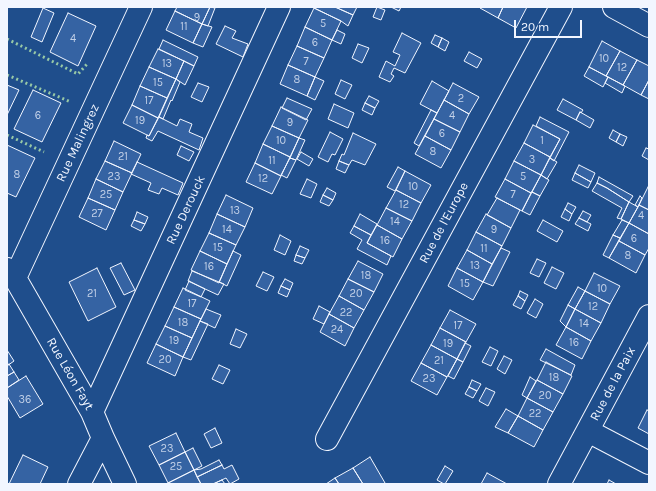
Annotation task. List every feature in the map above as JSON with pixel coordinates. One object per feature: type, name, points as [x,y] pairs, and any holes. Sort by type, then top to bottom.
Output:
[{"type":"street","name":"Rue Malingrez","points":[[11,273],[141,7]]},
{"type":"street","name":"Rue Derouck","points":[[92,412],[279,7]]},
{"type":"street","name":"Rue de l'Europe","points":[[327,439],[561,7]]},
{"type":"street","points":[[614,7],[649,26]]},
{"type":"street","name":"Rue Léon Fayt","points":[[11,273],[92,412],[125,484]]},
{"type":"street","name":"Rue de la Paix","points":[[559,484],[649,316]]},
{"type":"street","name":"Rue de la Paix","points":[[588,431],[649,463]]},
{"type":"street","points":[[80,484],[103,438]]},
{"type":"building","points":[[177,7],[210,7],[202,24],[175,11]]},
{"type":"building","points":[[210,7],[215,8],[208,26],[202,24]]},
{"type":"building","points":[[335,7],[353,15],[348,26],[314,8]]},
{"type":"building","points":[[335,7],[357,7],[353,15]]},
{"type":"building","points":[[377,7],[385,10],[381,20],[373,17]]},
{"type":"building","points":[[391,7],[401,7],[399,11]]},
{"type":"building","points":[[480,7],[503,7],[498,18]]},
{"type":"building","points":[[503,7],[527,7],[516,28],[498,18]]},
{"type":"building","points":[[43,8],[54,13],[42,42],[31,37]]},
{"type":"building","points":[[314,8],[341,21],[332,40],[305,27]]},
{"type":"building","points":[[175,11],[202,24],[193,43],[166,30]]},
{"type":"building","points":[[68,13],[96,26],[78,66],[50,52]]},
{"type":"building","points":[[202,24],[212,27],[203,47],[193,43]]},
{"type":"building","points":[[225,26],[236,31],[232,38],[248,44],[243,57],[216,44]]},
{"type":"building","points":[[305,27],[332,40],[324,58],[297,46]]},
{"type":"building","points":[[337,30],[345,34],[341,44],[332,40]]},
{"type":"building","points":[[402,33],[421,43],[405,73],[394,68],[391,74],[394,76],[390,82],[379,77],[386,61],[395,66],[400,55],[393,52]]},
{"type":"building","points":[[435,35],[442,38],[438,47],[431,43]]},
{"type":"building","points":[[442,38],[449,42],[445,51],[438,47]]},
{"type":"building","points":[[163,40],[198,57],[194,66],[159,49]]},
{"type":"building","points":[[602,41],[620,51],[606,76],[589,67]]},
{"type":"building","points":[[358,44],[369,48],[362,63],[352,58]]},
{"type":"building","points":[[297,46],[324,58],[315,77],[288,65]]},
{"type":"building","points":[[158,49],[184,61],[176,79],[149,67]]},
{"type":"building","points":[[620,51],[637,60],[623,85],[606,76]]},
{"type":"building","points":[[469,52],[482,59],[477,68],[464,61]]},
{"type":"building","points":[[637,60],[649,66],[649,80],[641,95],[623,85]]},
{"type":"building","points":[[184,61],[194,66],[185,85],[176,79]]},
{"type":"building","points":[[288,65],[315,77],[307,96],[280,84]]},
{"type":"building","points":[[149,67],[176,79],[167,98],[140,86]]},
{"type":"building","points":[[589,67],[608,77],[603,87],[584,76]]},
{"type":"building","points":[[315,77],[324,81],[315,100],[307,96]]},
{"type":"building","points":[[608,77],[625,86],[622,93],[605,83]]},
{"type":"building","points":[[176,79],[180,82],[163,119],[159,117]]},
{"type":"building","points":[[341,80],[352,85],[345,99],[335,94]]},
{"type":"building","points":[[649,80],[649,99],[641,95]]},
{"type":"building","points":[[432,81],[449,91],[437,113],[420,104]]},
{"type":"building","points":[[198,83],[209,87],[202,102],[191,97]]},
{"type":"building","points":[[453,83],[479,97],[469,114],[444,100]]},
{"type":"building","points":[[7,85],[19,90],[7,115]]},
{"type":"building","points":[[140,86],[167,98],[158,118],[132,105]]},
{"type":"building","points":[[33,90],[61,103],[42,142],[14,129]]},
{"type":"building","points":[[369,96],[379,101],[375,108],[365,103]]},
{"type":"building","points":[[287,98],[312,109],[306,120],[282,108]]},
{"type":"building","points":[[563,99],[583,110],[581,113],[580,112],[576,120],[557,110]]},
{"type":"building","points":[[444,100],[469,114],[460,132],[434,119]]},
{"type":"building","points":[[365,103],[375,108],[372,115],[362,110]]},
{"type":"building","points":[[334,104],[354,113],[348,128],[328,119]]},
{"type":"building","points":[[132,105],[158,118],[149,136],[123,123]]},
{"type":"building","points":[[281,107],[308,120],[299,138],[272,126]]},
{"type":"building","points":[[431,110],[437,113],[419,146],[414,143]]},
{"type":"building","points":[[580,112],[594,120],[590,128],[576,120]]},
{"type":"building","points":[[159,117],[177,126],[180,119],[192,124],[189,132],[203,138],[199,150],[158,131],[152,141],[146,138],[147,135],[149,136]]},
{"type":"building","points":[[540,117],[569,132],[554,161],[550,158],[560,139],[536,126]]},
{"type":"building","points":[[434,119],[460,132],[451,150],[425,136]]},
{"type":"building","points":[[533,125],[560,139],[550,157],[524,143]]},
{"type":"building","points":[[272,126],[299,138],[290,157],[263,144]]},
{"type":"building","points":[[613,130],[620,134],[616,142],[609,138]]},
{"type":"building","points":[[330,132],[343,139],[335,155],[332,154],[328,162],[318,157]]},
{"type":"building","points":[[353,133],[376,144],[365,165],[352,160],[349,165],[339,161],[342,154],[344,155]]},
{"type":"building","points":[[620,134],[627,137],[623,146],[616,142]]},
{"type":"building","points":[[425,136],[451,150],[441,168],[415,154]]},
{"type":"building","points":[[299,138],[305,140],[296,160],[290,158]]},
{"type":"building","points":[[114,141],[141,154],[132,173],[105,161]]},
{"type":"building","points":[[524,143],[550,157],[541,175],[514,161]]},
{"type":"building","points":[[263,144],[290,157],[281,176],[255,163]]},
{"type":"building","points":[[7,145],[35,158],[16,197],[7,193]]},
{"type":"building","points":[[181,146],[194,152],[189,161],[177,155]]},
{"type":"building","points":[[646,148],[649,149],[649,160],[642,156]]},
{"type":"building","points":[[301,152],[313,159],[309,166],[297,159]]},
{"type":"building","points":[[290,158],[296,160],[287,178],[281,175]]},
{"type":"building","points":[[550,158],[557,162],[547,179],[541,175]]},
{"type":"building","points":[[105,161],[132,173],[123,192],[96,179]]},
{"type":"building","points":[[339,161],[349,165],[345,173],[336,169]]},
{"type":"building","points":[[514,161],[541,175],[531,193],[505,179]]},
{"type":"building","points":[[137,162],[183,183],[178,195],[162,188],[159,194],[148,190],[151,183],[131,174]]},
{"type":"building","points":[[255,163],[281,176],[272,194],[246,182]]},
{"type":"building","points":[[579,165],[595,173],[591,182],[575,173]]},
{"type":"building","points":[[398,167],[405,171],[395,191],[387,187]]},
{"type":"building","points":[[405,171],[431,185],[421,203],[396,190]]},
{"type":"building","points":[[575,173],[591,182],[588,188],[572,180]]},
{"type":"building","points":[[541,175],[549,180],[540,196],[532,192]]},
{"type":"building","points":[[599,177],[633,196],[629,202],[597,183]]},
{"type":"building","points":[[96,179],[123,192],[115,210],[88,198]]},
{"type":"building","points":[[307,179],[317,184],[311,198],[300,194]]},
{"type":"building","points":[[505,179],[531,193],[522,211],[495,197]]},
{"type":"building","points":[[597,183],[629,202],[621,219],[617,218],[622,208],[592,191]]},
{"type":"building","points":[[649,187],[649,210],[639,205]]},
{"type":"building","points":[[327,188],[336,193],[333,200],[323,195]]},
{"type":"building","points":[[396,190],[421,203],[412,221],[386,208]]},
{"type":"building","points":[[532,192],[540,196],[530,215],[522,211]]},
{"type":"building","points":[[226,195],[253,208],[245,227],[217,214]]},
{"type":"building","points":[[323,195],[333,200],[329,206],[320,202]]},
{"type":"building","points":[[640,196],[642,198],[638,207],[635,205]]},
{"type":"building","points":[[88,198],[115,210],[106,230],[79,217]]},
{"type":"building","points":[[497,198],[520,210],[511,228],[487,215]]},
{"type":"building","points":[[629,202],[638,207],[629,223],[621,219]]},
{"type":"building","points":[[568,203],[576,207],[572,214],[565,209]]},
{"type":"building","points":[[639,205],[649,210],[649,234],[629,223]]},
{"type":"building","points":[[386,208],[412,221],[402,239],[377,225]]},
{"type":"building","points":[[565,209],[572,214],[569,221],[561,217]]},
{"type":"building","points":[[583,211],[591,215],[587,222],[579,218]]},
{"type":"building","points":[[137,212],[148,217],[145,224],[134,220]]},
{"type":"building","points":[[217,214],[245,227],[236,245],[209,233]]},
{"type":"building","points":[[360,214],[377,224],[371,235],[354,226]]},
{"type":"building","points":[[486,214],[511,228],[502,246],[476,232]]},
{"type":"building","points":[[579,218],[591,224],[588,231],[575,224]]},
{"type":"building","points":[[134,220],[145,224],[141,231],[131,226]]},
{"type":"building","points":[[543,220],[563,231],[557,242],[537,231]]},
{"type":"building","points":[[622,220],[629,223],[620,238],[613,235]]},
{"type":"building","points":[[629,223],[649,234],[649,248],[645,255],[619,241]]},
{"type":"building","points":[[377,225],[402,239],[393,257],[367,243]]},
{"type":"building","points":[[354,226],[371,235],[367,243],[391,256],[387,265],[357,249],[362,240],[350,233]]},
{"type":"building","points":[[476,232],[502,246],[492,264],[467,250]]},
{"type":"building","points":[[209,233],[236,245],[227,264],[200,251]]},
{"type":"building","points":[[280,235],[291,241],[285,255],[274,250]]},
{"type":"building","points":[[613,235],[620,238],[609,258],[603,255]]},
{"type":"building","points":[[619,241],[645,255],[636,273],[609,258]]},
{"type":"building","points":[[300,246],[309,250],[305,258],[296,255]]},
{"type":"building","points":[[501,248],[510,252],[493,286],[483,282]]},
{"type":"building","points":[[467,250],[492,264],[483,282],[457,268]]},
{"type":"building","points":[[200,251],[227,264],[219,283],[191,270]]},
{"type":"building","points":[[233,251],[241,255],[227,286],[219,282]]},
{"type":"building","points":[[296,255],[305,258],[302,264],[294,261]]},
{"type":"building","points":[[537,259],[546,263],[539,277],[530,273]]},
{"type":"building","points":[[358,261],[383,274],[374,292],[348,279]]},
{"type":"building","points":[[121,263],[135,290],[124,295],[110,268]]},
{"type":"building","points":[[552,267],[564,273],[556,289],[544,283]]},
{"type":"building","points":[[97,268],[116,307],[88,321],[69,282]]},
{"type":"building","points":[[457,268],[483,282],[473,300],[448,286]]},
{"type":"building","points":[[192,271],[224,284],[218,295],[188,281]]},
{"type":"building","points":[[263,272],[274,277],[267,291],[256,286]]},
{"type":"building","points":[[594,273],[620,286],[610,304],[585,291]]},
{"type":"building","points":[[285,279],[293,283],[290,290],[281,286]]},
{"type":"building","points":[[348,279],[374,292],[364,310],[339,296]]},
{"type":"building","points":[[189,281],[205,289],[201,297],[185,290]]},
{"type":"building","points":[[281,286],[290,290],[287,297],[278,293]]},
{"type":"building","points":[[578,287],[585,291],[575,309],[568,305]]},
{"type":"building","points":[[183,288],[210,301],[201,319],[174,307]]},
{"type":"building","points":[[520,291],[528,295],[525,301],[518,296]]},
{"type":"building","points":[[585,291],[610,304],[601,323],[575,309]]},
{"type":"building","points":[[339,296],[364,310],[354,328],[329,314]]},
{"type":"building","points":[[518,296],[525,301],[521,309],[513,305]]},
{"type":"building","points":[[535,299],[543,304],[536,318],[527,313]]},
{"type":"building","points":[[568,305],[575,309],[566,327],[560,321]]},
{"type":"building","points":[[319,306],[330,312],[324,324],[313,319]]},
{"type":"building","points":[[174,307],[201,319],[192,338],[165,326]]},
{"type":"building","points":[[206,309],[221,315],[215,328],[200,321]]},
{"type":"building","points":[[575,309],[601,323],[591,341],[566,327]]},
{"type":"building","points":[[450,310],[476,324],[466,342],[440,328]]},
{"type":"building","points":[[329,314],[354,328],[345,346],[320,332]]},
{"type":"building","points":[[200,321],[208,324],[191,360],[183,357]]},
{"type":"building","points":[[165,326],[192,338],[183,357],[156,344]]},
{"type":"building","points":[[566,327],[591,341],[582,359],[556,345]]},
{"type":"building","points":[[440,328],[466,342],[457,359],[431,345]]},
{"type":"building","points":[[236,329],[247,334],[240,348],[230,344]]},
{"type":"building","points":[[465,343],[471,346],[463,362],[457,359]]},
{"type":"building","points":[[156,344],[183,357],[175,376],[147,363]]},
{"type":"building","points":[[431,345],[457,359],[447,377],[421,363]]},
{"type":"building","points":[[490,347],[498,351],[491,366],[482,362]]},
{"type":"building","points":[[546,349],[575,365],[571,375],[540,360]]},
{"type":"building","points":[[7,350],[14,361],[7,366]]},
{"type":"building","points":[[504,356],[512,360],[505,374],[497,369]]},
{"type":"building","points":[[457,359],[463,362],[454,379],[448,376]]},
{"type":"building","points":[[546,362],[572,376],[563,394],[537,380]]},
{"type":"building","points":[[421,363],[447,377],[437,395],[411,381]]},
{"type":"building","points":[[9,364],[14,372],[7,376],[7,366]]},
{"type":"building","points":[[219,365],[230,370],[223,384],[212,379]]},
{"type":"building","points":[[14,372],[19,380],[7,388],[7,376]]},
{"type":"building","points":[[26,376],[43,404],[20,418],[7,396],[7,388]]},
{"type":"building","points":[[530,377],[536,381],[527,398],[522,395]]},
{"type":"building","points":[[472,380],[481,384],[477,391],[469,387]]},
{"type":"building","points":[[537,380],[563,394],[553,412],[527,398]]},
{"type":"building","points":[[469,387],[477,391],[473,398],[465,394]]},
{"type":"building","points":[[486,388],[495,392],[488,406],[479,401]]},
{"type":"building","points":[[527,398],[553,412],[543,430],[518,416]]},
{"type":"building","points":[[506,409],[518,416],[508,433],[495,427]]},
{"type":"building","points":[[647,410],[649,411],[649,434],[638,428]]},
{"type":"building","points":[[518,416],[543,430],[534,447],[508,433]]},
{"type":"building","points":[[215,428],[222,443],[211,448],[204,434]]},
{"type":"building","points":[[176,433],[185,452],[159,465],[149,446]]},
{"type":"building","points":[[193,448],[202,466],[194,470],[185,452]]},
{"type":"building","points":[[185,452],[194,470],[168,483],[159,465]]},
{"type":"building","points":[[23,455],[48,467],[40,484],[9,484]]},
{"type":"building","points":[[370,457],[385,483],[363,484],[353,468]]},
{"type":"building","points":[[219,460],[222,465],[197,477],[194,470],[201,469]]},
{"type":"building","points":[[222,465],[224,469],[232,465],[239,479],[230,484],[226,478],[213,484],[201,484],[197,477]]},
{"type":"building","points":[[445,466],[453,471],[444,484],[437,480]]},
{"type":"building","points":[[353,468],[363,484],[339,484],[335,478]]},
{"type":"building","points":[[194,470],[201,484],[168,484],[168,483]]},
{"type":"building","points":[[487,473],[507,484],[481,484]]},
{"type":"building","points":[[335,478],[339,484],[326,484]]},
{"type":"building","points":[[222,480],[225,484],[213,484]]},
{"type":"building","points":[[609,480],[616,484],[607,484]]},
{"type":"hedge","points":[[7,39],[78,74],[87,64]]},
{"type":"hedge","points":[[7,75],[71,102]]},
{"type":"hedge","points":[[7,135],[44,152]]}]
